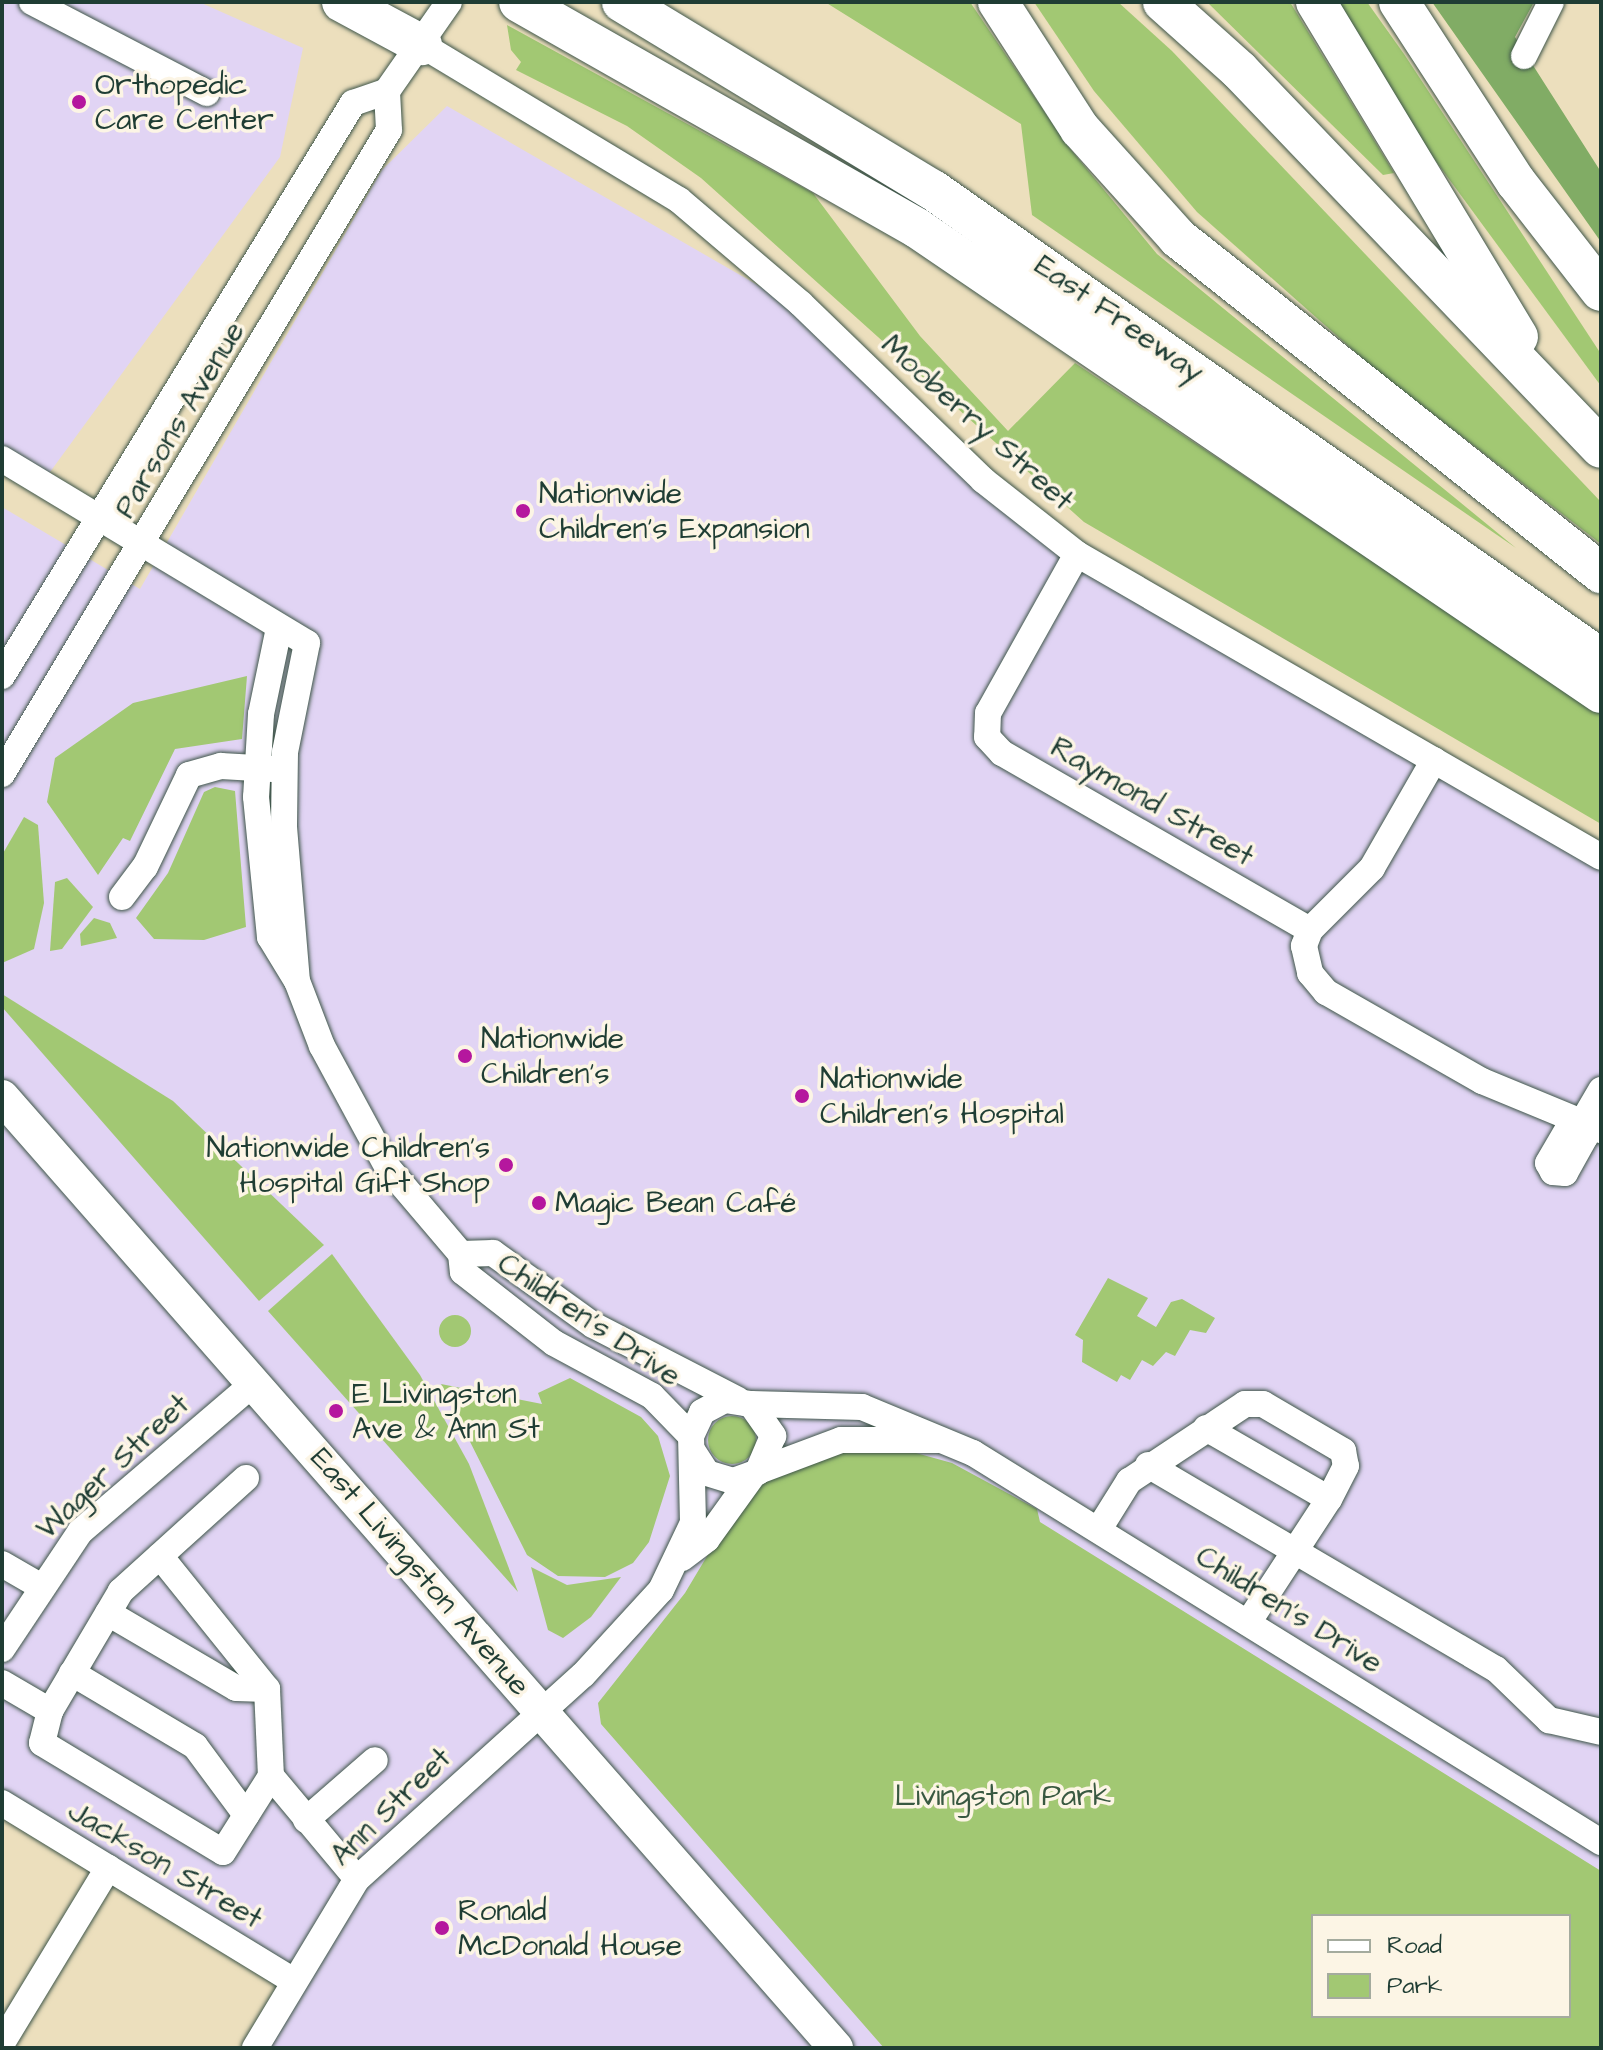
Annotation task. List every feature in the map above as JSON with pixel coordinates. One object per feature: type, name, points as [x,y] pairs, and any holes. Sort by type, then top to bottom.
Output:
[{"type":"highway","points":[[342,2],[422,45]]},
{"type":"highway","points":[[519,2],[792,152],[1010,288],[1601,693]]},
{"type":"highway","name":"East Freeway","points":[[622,2],[751,74],[933,190],[1601,659]]},
{"type":"highway","points":[[998,2],[1080,129],[1178,238],[1601,573]]},
{"type":"highway","points":[[1163,2],[1239,70],[1601,448]]},
{"type":"highway","points":[[1316,2],[1555,398]]},
{"type":"highway","points":[[1399,2],[1516,182],[1601,291]]},
{"type":"main road","name":"East Livingston Avenue","points":[[2,1097],[831,2046]]},
{"type":"street","points":[[32,2],[207,93]]},
{"type":"street","name":"Parsons Avenue","points":[[2,676],[96,516],[353,103],[387,91],[422,45],[449,2]]},
{"type":"street","points":[[1524,56],[1551,2]]},
{"type":"street","name":"Mooberry Street","points":[[422,45],[679,200],[801,304],[983,480],[1077,554],[1601,857]]},
{"type":"street","name":"Parsons Avenue","points":[[2,774],[144,545],[389,130],[387,91]]},
{"type":"street","points":[[2,459],[279,628]]},
{"type":"street","name":"Raymond Street","points":[[1077,554],[988,713],[987,737],[1002,753],[1310,930]]},
{"type":"street","name":"Children's Drive","points":[[297,981],[284,770],[307,643],[279,628],[258,768],[270,937],[297,981],[356,1116],[388,1168],[461,1254],[463,1272],[502,1305],[652,1396],[691,1443]]},
{"type":"street","points":[[1434,760],[1372,868],[1310,930],[1304,946],[1310,973],[1326,992],[1482,1081],[1588,1125]]},
{"type":"street","points":[[122,897],[189,775],[221,766],[284,770]]},
{"type":"street","points":[[1552,1174],[1565,1173],[1585,1137],[1601,1090]]},
{"type":"street","name":"Children's Drive","points":[[461,1254],[493,1253],[593,1325],[745,1402],[862,1407],[1011,1474],[1601,1842]]},
{"type":"street","name":"Wager Street","points":[[2,1649],[40,1586],[80,1532],[254,1383]]},
{"type":"street","points":[[745,1402],[773,1436],[756,1473],[707,1539],[682,1558],[693,1523],[691,1443],[707,1408],[745,1402]]},
{"type":"street","points":[[1099,1529],[1148,1465],[1245,1404],[1263,1404],[1343,1451],[1346,1466],[1329,1499],[1248,1623]]},
{"type":"street","points":[[1206,1428],[1329,1499]]},
{"type":"street","name":"Children's Drive","points":[[756,1473],[811,1445],[841,1440],[938,1440]]},
{"type":"street","points":[[691,1443],[719,1479],[756,1473]]},
{"type":"street","points":[[1148,1465],[1286,1548],[1297,1547],[1496,1669],[1549,1720],[1601,1732]]},
{"type":"street","points":[[160,1556],[267,1689],[271,1776],[223,1852],[42,1743],[50,1711],[108,1613],[160,1556],[246,1478]]},
{"type":"street","name":"Ann Street","points":[[255,2048],[357,1879],[639,1618],[682,1558]]},
{"type":"street","points":[[2,1564],[40,1586]]},
{"type":"street","points":[[108,1613],[236,1688],[267,1689]]},
{"type":"street","points":[[72,1673],[195,1746],[246,1815]]},
{"type":"street","points":[[2,1683],[50,1711]]},
{"type":"street","points":[[306,1820],[375,1760]]},
{"type":"street","points":[[271,1776],[357,1879]]},
{"type":"street","name":"Jackson Street","points":[[2,1803],[294,1981]]},
{"type":"street","points":[[2,2043],[108,1868]]},
{"type":"shaded area","points":[[2,2],[199,2],[303,48],[280,157],[42,483],[2,463]]},
{"type":"shaded area","name":"Nationwide Children's Hospital","points":[[447,106],[818,320],[1082,552],[1601,850],[1601,2048],[255,2048],[291,1982],[2,1803],[2,507],[140,589],[382,170]]},
{"type":"green space","points":[[825,2],[970,2],[1067,145],[1157,254],[1516,548],[1032,215],[1021,124]]},
{"type":"green space","points":[[1034,2],[1118,2],[1172,51],[1601,502],[1601,544],[1371,366],[1197,212],[1094,91]]},
{"type":"green space","points":[[1207,2],[1290,2],[1394,173],[1383,175]]},
{"type":"green space","points":[[1336,2],[1367,2],[1404,54],[1601,354],[1601,386],[1399,111]]},
{"type":"green space","points":[[1432,2],[1534,2],[1515,37],[1601,172],[1601,242]]},
{"type":"green space","points":[[507,25],[813,193],[920,336],[1008,431],[1075,363],[1601,714],[1601,824],[1084,522],[701,178],[627,126],[516,70],[521,62],[511,50]]},
{"type":"green space","points":[[247,676],[242,739],[175,749],[130,841],[123,838],[98,875],[47,802],[55,758],[133,703]]},
{"type":"green space","points":[[215,787],[235,791],[246,927],[204,940],[154,939],[136,918],[168,873],[204,792]]},
{"type":"green space","points":[[24,817],[38,825],[44,903],[34,949],[2,963],[2,855]]},
{"type":"green space","points":[[67,878],[93,907],[62,949],[50,951],[55,882]]},
{"type":"green space","points":[[94,918],[110,923],[117,938],[81,946],[80,934]]},
{"type":"green space","points":[[2,994],[173,1101],[324,1245],[259,1301],[2,1007]]},
{"type":"green space","points":[[332,1254],[420,1375],[469,1464],[518,1592],[268,1311]]},
{"type":"green space","points":[[1108,1278],[1148,1298],[1137,1316],[1156,1327],[1171,1302],[1182,1299],[1215,1318],[1206,1333],[1190,1330],[1175,1356],[1166,1352],[1153,1366],[1142,1360],[1130,1380],[1121,1375],[1117,1382],[1082,1362],[1083,1340],[1075,1335]]},
{"type":"green space","points":[[455,1315],[466,1320],[471,1331],[466,1342],[455,1347],[444,1342],[439,1331],[444,1320]]},
{"type":"green space","points":[[570,1378],[641,1417],[658,1436],[670,1476],[649,1542],[633,1563],[605,1577],[558,1576],[527,1555],[441,1384],[542,1404],[538,1393]]},
{"type":"green space","points":[[732,1416],[741,1417],[749,1423],[755,1431],[755,1449],[749,1457],[741,1463],[732,1464],[723,1463],[715,1457],[709,1449],[708,1440],[709,1431],[715,1423],[723,1417]]},
{"type":"green space","name":"Livingston Park","points":[[836,1448],[898,1448],[952,1463],[1037,1509],[1040,1522],[1601,1871],[1599,2048],[884,2048],[601,1724],[598,1703],[685,1593],[734,1511],[767,1478]]},
{"type":"green space","points":[[531,1567],[567,1585],[621,1577],[591,1617],[563,1638],[548,1630]]},
{"type":"place","name":"Orthopedic Care Center","points":[[79,102]]},
{"type":"place","name":"Nationwide Children's Expansion","points":[[523,511]]},
{"type":"place","name":"Nationwide Children's","points":[[465,1056]]},
{"type":"place","name":"Nationwide Children's Hospital","points":[[802,1096]]},
{"type":"place","name":"Nationwide Children's Hospital Gift Shop","points":[[506,1165]]},
{"type":"place","name":"Magic Bean Café","points":[[539,1203]]},
{"type":"place","name":"E Livingston Ave & Ann St","points":[[336,1411]]},
{"type":"place","name":"Ronald McDonald House","points":[[442,1928]]}]
